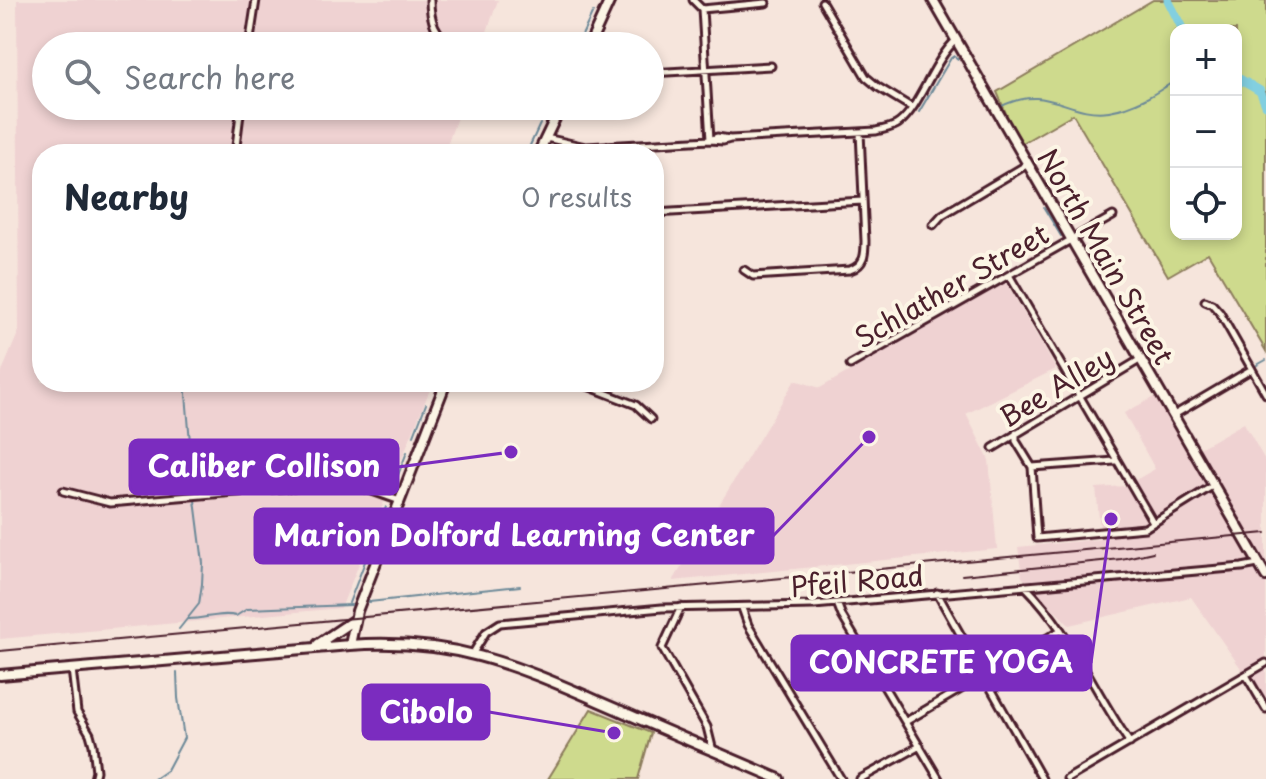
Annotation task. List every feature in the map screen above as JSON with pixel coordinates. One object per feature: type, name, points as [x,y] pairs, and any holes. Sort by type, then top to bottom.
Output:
[{"type":"main road","points":[[595,32],[610,0]]},
{"type":"main road","name":"North Main Street","points":[[933,0],[1266,576]]},
{"type":"main road","points":[[542,144],[554,120]]},
{"type":"main road","points":[[350,645],[354,620],[442,392]]},
{"type":"main road","points":[[308,648],[324,642],[354,620]]},
{"type":"main road","points":[[0,675],[308,648],[415,643],[505,662],[779,779]]},
{"type":"street","points":[[251,32],[256,0]]},
{"type":"street","points":[[430,0],[432,23],[436,32]]},
{"type":"street","points":[[693,0],[702,9],[710,140]]},
{"type":"street","points":[[822,2],[866,77],[911,107]]},
{"type":"street","points":[[702,9],[766,3]]},
{"type":"street","points":[[664,145],[860,132],[895,125],[902,120],[945,52],[956,40]]},
{"type":"street","points":[[664,72],[771,66]]},
{"type":"street","points":[[236,144],[239,120]]},
{"type":"street","points":[[744,270],[753,276],[855,268],[863,260],[860,132]]},
{"type":"street","points":[[545,138],[566,144]]},
{"type":"street","points":[[933,225],[942,215],[1028,164]]},
{"type":"street","points":[[664,212],[863,201]]},
{"type":"street","name":"Schlather Street","points":[[850,365],[1113,216]]},
{"type":"street","points":[[1009,275],[1153,522]]},
{"type":"street","points":[[1205,301],[1220,313],[1266,394]]},
{"type":"street","name":"Bee Alley","points":[[993,448],[1141,359]]},
{"type":"street","points":[[1174,415],[1252,369]]},
{"type":"street","points":[[603,392],[636,405],[651,419]]},
{"type":"street","points":[[1016,433],[1016,441],[1032,467],[1037,538],[1145,528],[1214,485]]},
{"type":"street","points":[[1032,467],[1115,461]]},
{"type":"street","points":[[63,491],[110,503],[340,483],[400,501]]},
{"type":"street","name":"Pfeil Road","points":[[473,653],[486,632],[500,623],[681,607],[742,608],[837,603],[1259,564]]},
{"type":"street","points":[[1024,586],[1050,612],[1130,743]]},
{"type":"street","points":[[937,593],[1042,779]]},
{"type":"street","points":[[837,603],[939,779]]},
{"type":"street","points":[[681,607],[662,648],[707,727],[713,751]]},
{"type":"street","points":[[742,608],[748,625],[841,779]]},
{"type":"street","points":[[905,722],[1061,630]]},
{"type":"street","points":[[1067,779],[1266,663]]},
{"type":"street","points":[[72,669],[77,712],[93,745],[94,779]]},
{"type":"street","points":[[1246,675],[1266,709]]},
{"type":"street","points":[[860,779],[920,746]]},
{"type":"shaded area","points":[[17,0],[498,0],[487,32],[32,32],[32,120],[456,120],[448,144],[32,144],[32,392],[429,392],[341,608],[0,639],[0,376],[19,331]]},
{"type":"shaded area","points":[[1006,282],[1056,369],[966,414],[989,460],[997,549],[673,581],[795,380],[820,388]]},
{"type":"shaded area","points":[[1156,396],[1189,454],[1244,423],[1266,462],[1266,704],[1191,597],[1069,625],[1022,577],[1018,547],[1101,539],[1096,488],[1125,486],[1155,469],[1124,413]]},
{"type":"green space","points":[[1153,0],[1266,0],[1266,351],[1208,253],[1168,276],[1073,114],[1019,145],[997,92]]},
{"type":"green space","points":[[591,709],[651,733],[638,779],[548,779]]},
{"type":"waterway","points":[[1168,0],[1180,24]]},
{"type":"waterway","points":[[584,32],[593,12]]},
{"type":"waterway","points":[[919,112],[951,58],[954,56],[958,59]]},
{"type":"waterway","points":[[1242,80],[1260,91],[1266,105]]},
{"type":"waterway","points":[[1000,107],[1031,98],[1094,112],[1109,111],[1136,103],[1170,84]]},
{"type":"waterway","points":[[531,144],[540,124]]},
{"type":"waterway","points":[[1044,208],[1061,236]]},
{"type":"waterway","points":[[1257,365],[1266,360]]},
{"type":"waterway","points":[[186,392],[194,490]]},
{"type":"waterway","points":[[414,435],[426,404]]},
{"type":"waterway","points":[[393,488],[407,452]]},
{"type":"waterway","points":[[179,629],[199,604],[202,584],[203,563],[195,500]]},
{"type":"waterway","points":[[349,603],[386,507]]},
{"type":"waterway","points":[[369,602],[520,586]]},
{"type":"waterway","points":[[188,619],[236,616],[247,609],[351,605]]},
{"type":"waterway","points":[[154,779],[167,770],[184,738],[177,673]]},
{"type":"railway","points":[[0,651],[1266,533]]},
{"type":"railway","points":[[962,575],[1121,559],[1153,552]]},
{"type":"place","name":"Marion Dolford Learning Center","points":[[869,437]]},
{"type":"place","name":"Caliber Collison","points":[[511,452]]},
{"type":"place","name":"CONCRETE YOGA","points":[[1111,519]]},
{"type":"place","name":"Cibolo","points":[[614,733]]}]
